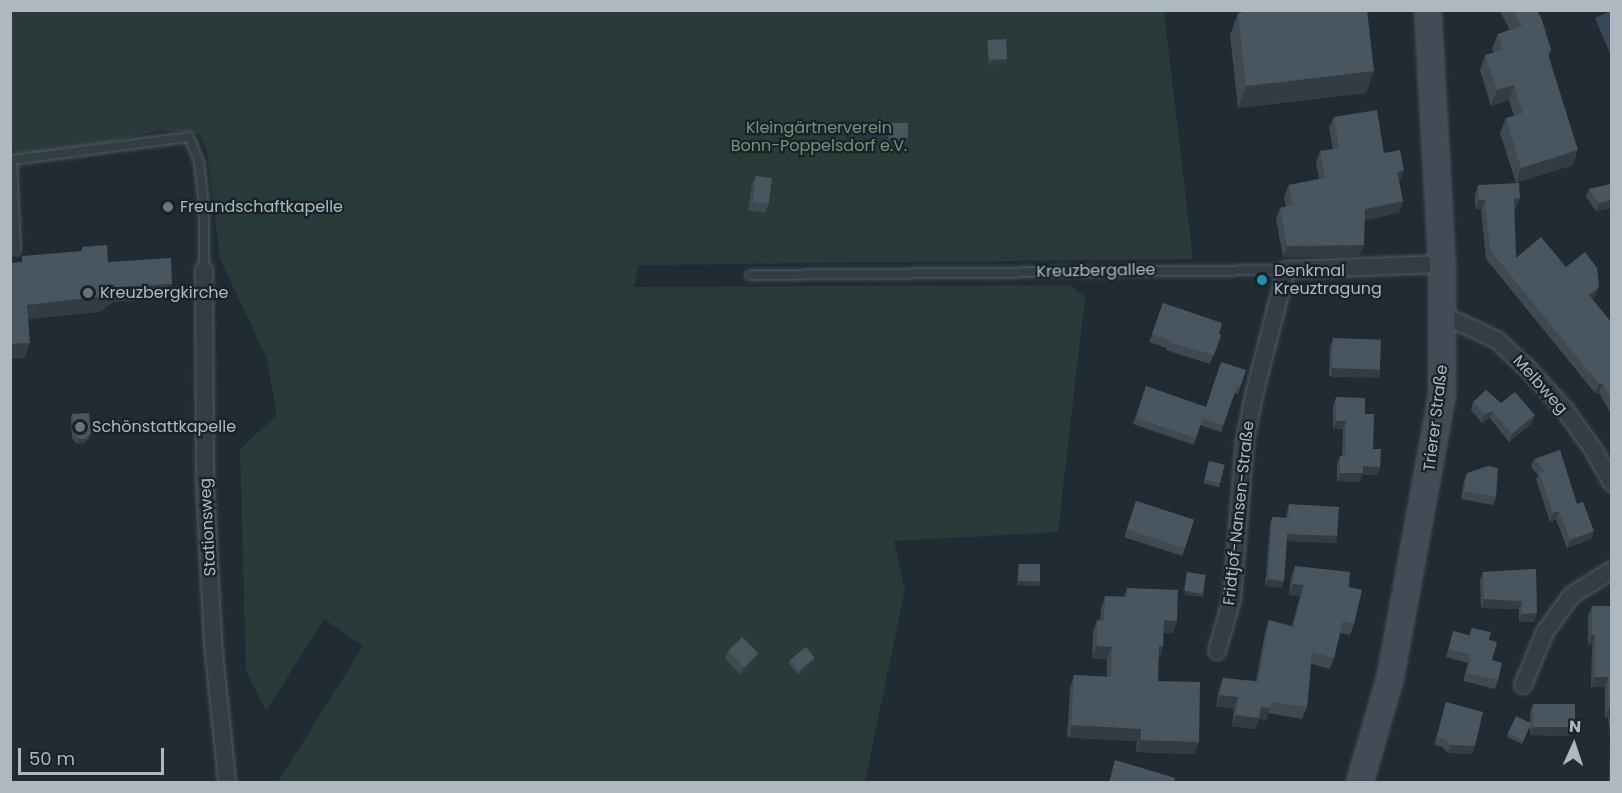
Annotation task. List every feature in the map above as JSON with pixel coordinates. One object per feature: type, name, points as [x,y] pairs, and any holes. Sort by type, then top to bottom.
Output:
[{"type":"street","name":"Trierer Straße","points":[[1360,783],[1390,679],[1437,435],[1442,396],[1442,264],[1428,10]]},
{"type":"street","name":"Kreuzbergallee","points":[[1286,270],[1442,264]]},
{"type":"street","name":"Stationsweg","points":[[204,270],[205,483],[213,643],[227,783]]},
{"type":"street","name":"Fridtjof-Nansen-Straße","points":[[1217,651],[1232,599],[1245,440],[1286,270]]},
{"type":"street","name":"Melbweg","points":[[1443,315],[1497,340],[1529,370],[1587,441],[1611,483]]},
{"type":"street","points":[[1522,685],[1545,632],[1572,595],[1611,570]]},
{"type":"lane","points":[[16,250],[12,160],[189,137],[200,162],[204,270]]},
{"type":"lane","name":"Kreuzbergallee","points":[[750,275],[1286,270]]},
{"type":"green space","name":"Kleingärtnerverein Bonn-Poppelsdorf e.V.","points":[[10,11],[1164,11],[1193,259],[639,265],[634,287],[1070,285],[1085,297],[1058,532],[894,541],[905,589],[865,782],[278,782],[363,646],[324,619],[266,711],[246,671],[240,449],[277,415],[266,356],[220,259],[207,151],[200,135],[186,131],[157,131],[109,142],[11,156]]},
{"type":"water","points":[[1611,11],[1611,56],[1595,18]]},
{"type":"building","points":[[1254,10],[1367,10],[1374,71],[1246,86],[1238,13]]},
{"type":"building","points":[[1513,10],[1537,10],[1542,20],[1551,50],[1547,51],[1578,150],[1521,168],[1506,118],[1523,113],[1514,85],[1497,90],[1485,55],[1503,50],[1498,34],[1522,26]]},
{"type":"building","points":[[1006,39],[1007,59],[989,60],[988,40]]},
{"type":"building","points":[[1377,110],[1384,153],[1400,150],[1404,170],[1397,172],[1403,201],[1365,209],[1364,245],[1287,246],[1280,208],[1293,205],[1289,185],[1325,178],[1320,151],[1339,148],[1334,117]]},
{"type":"building","points":[[889,123],[908,123],[908,139],[889,139]]},
{"type":"building","points":[[756,176],[772,178],[769,204],[753,202]]},
{"type":"building","points":[[1519,183],[1520,198],[1514,199],[1516,258],[1541,237],[1566,267],[1585,252],[1597,268],[1599,287],[1589,295],[1611,322],[1611,398],[1603,383],[1599,384],[1490,250],[1485,200],[1479,200],[1478,185]]},
{"type":"building","points":[[1611,184],[1611,200],[1599,203],[1589,189]]},
{"type":"building","points":[[107,245],[108,262],[171,258],[172,284],[119,287],[105,296],[27,305],[30,343],[10,344],[10,263],[22,262],[22,256],[82,251],[82,247]]},
{"type":"building","points":[[1163,303],[1222,323],[1219,334],[1221,335],[1214,355],[1169,342],[1170,340],[1152,334]]},
{"type":"building","points":[[1333,338],[1381,340],[1380,370],[1332,368]]},
{"type":"building","points":[[1221,362],[1246,370],[1240,387],[1237,386],[1223,425],[1203,418],[1196,438],[1136,418],[1146,386],[1206,407]]},
{"type":"building","points":[[1486,390],[1501,403],[1515,392],[1535,415],[1512,434],[1492,411],[1484,415],[1473,402]]},
{"type":"building","points":[[1336,397],[1365,398],[1365,414],[1374,414],[1373,449],[1381,449],[1380,467],[1363,466],[1363,473],[1340,473],[1340,456],[1345,456],[1346,421],[1336,421]]},
{"type":"building","name":"Schönstattkapelle","points":[[89,413],[91,433],[86,439],[78,439],[74,434],[72,414]]},
{"type":"building","points":[[1560,450],[1577,504],[1583,502],[1594,531],[1570,540],[1559,511],[1553,513],[1539,471],[1545,472],[1534,459]]},
{"type":"building","points":[[1209,461],[1225,465],[1220,483],[1204,479]]},
{"type":"building","points":[[1488,466],[1498,468],[1496,497],[1464,491],[1467,473]]},
{"type":"building","points":[[1136,501],[1194,520],[1185,548],[1127,530]]},
{"type":"building","points":[[1289,504],[1339,507],[1337,536],[1287,534],[1284,581],[1268,579],[1272,517],[1288,518]]},
{"type":"building","points":[[1019,564],[1040,564],[1040,581],[1019,581]]},
{"type":"building","points":[[1295,566],[1350,572],[1349,587],[1362,590],[1354,624],[1343,621],[1334,658],[1312,652],[1307,707],[1271,702],[1270,708],[1261,707],[1259,718],[1236,715],[1238,697],[1220,695],[1223,678],[1258,682],[1269,620],[1293,627],[1304,585],[1293,584]]},
{"type":"building","points":[[1536,569],[1537,613],[1522,614],[1522,601],[1484,599],[1483,572]]},
{"type":"building","points":[[1187,572],[1206,575],[1203,594],[1184,591]]},
{"type":"building","points":[[1127,588],[1178,590],[1177,621],[1164,620],[1163,647],[1159,646],[1158,681],[1200,682],[1199,742],[1141,740],[1141,729],[1071,725],[1074,675],[1111,677],[1112,647],[1097,646],[1097,620],[1104,621],[1105,596],[1127,597]]},
{"type":"building","points":[[1592,606],[1611,606],[1611,708],[1609,708],[1608,677],[1595,677]]},
{"type":"building","points":[[1472,628],[1491,632],[1489,640],[1497,642],[1492,660],[1502,663],[1498,680],[1466,673],[1471,655],[1449,649],[1453,631],[1470,636]]},
{"type":"building","points":[[742,637],[758,653],[744,667],[728,651]]},
{"type":"building","points":[[806,647],[815,658],[798,671],[790,660]]},
{"type":"building","points":[[1446,702],[1483,712],[1475,746],[1451,745],[1445,739],[1437,737]]},
{"type":"building","points":[[1533,704],[1575,704],[1575,722],[1571,721],[1571,727],[1533,727]]},
{"type":"building","points":[[1516,716],[1531,723],[1523,740],[1508,733]]},
{"type":"building","points":[[1115,760],[1175,778],[1174,783],[1109,783]]},
{"type":"place","name":"Freundschaftkapelle","points":[[168,207]]},
{"type":"place","name":"Denkmal Kreuztragung","points":[[1262,280]]},
{"type":"place","name":"Kreuzbergkirche","points":[[88,293]]},
{"type":"place","name":"Schönstattkapelle","points":[[80,427]]}]
